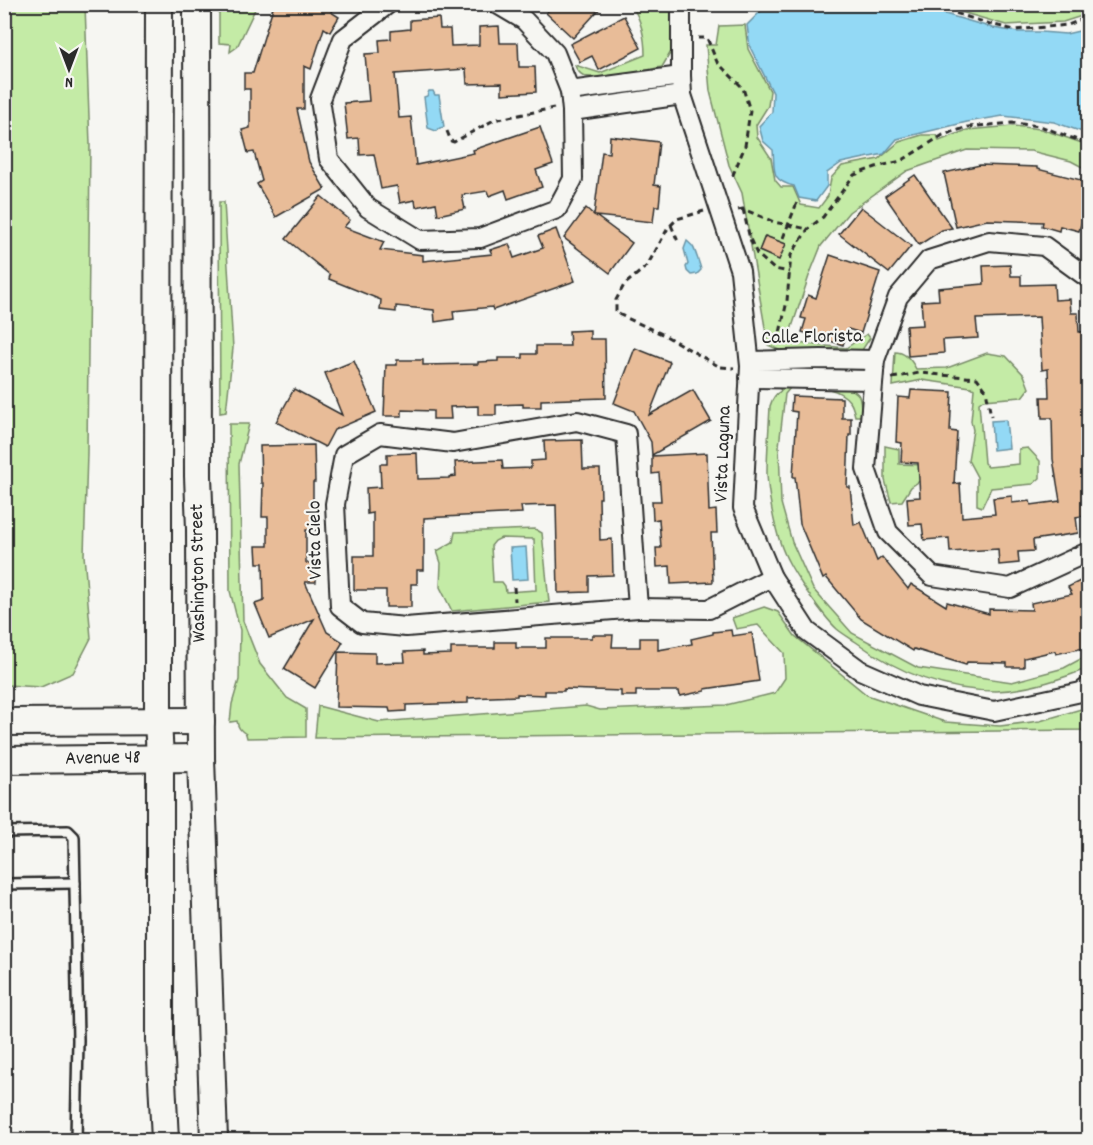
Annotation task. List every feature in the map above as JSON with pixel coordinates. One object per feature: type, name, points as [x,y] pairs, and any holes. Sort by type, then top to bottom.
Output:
[{"type":"main road","name":"Washington Street","points":[[159,4],[158,721],[160,1040],[165,1140]]},
{"type":"main road","name":"Washington Street","points":[[197,4],[201,758],[214,1140]]},
{"type":"main road","name":"Avenue 48","points":[[4,722],[201,721]]},
{"type":"main road","name":"Avenue 48","points":[[4,760],[201,758]]},
{"type":"street","points":[[388,4],[343,39],[320,99],[329,159],[368,208],[420,240],[480,238],[557,209],[573,179],[571,102],[555,53],[524,20],[497,4]]},
{"type":"street","name":"Vista Laguna","points":[[681,4],[682,95],[740,271],[750,369],[743,508],[772,577],[807,631],[860,669],[919,696],[994,711],[1081,692],[1089,687]]},
{"type":"street","points":[[571,102],[681,76]]},
{"type":"street","points":[[571,102],[682,95]]},
{"type":"street","name":"Calle Florista","points":[[1089,278],[1044,246],[989,241],[929,260],[897,297],[875,360],[866,469],[888,532],[932,576],[1011,588],[1089,552]]},
{"type":"street","name":"Calle Florista","points":[[750,369],[774,361],[875,360]]},
{"type":"street","name":"Calle Florista","points":[[750,369],[873,380]]},
{"type":"street","name":"Vista Cielo","points":[[638,608],[626,434],[577,421],[453,443],[380,434],[344,455],[335,504],[340,606],[362,623],[406,627],[638,608],[709,609],[772,577]]},
{"type":"lane","points":[[4,832],[68,831],[74,837],[78,1040],[76,1140]]},
{"type":"lane","points":[[4,884],[75,883]]},
{"type":"path","points":[[926,4],[1015,30],[1068,25],[1089,17]]},
{"type":"path","points":[[681,38],[707,38],[717,62],[743,88],[750,111],[745,146],[732,177],[713,184]]},
{"type":"path","points":[[447,130],[451,141],[454,142],[494,120],[571,102]]},
{"type":"path","points":[[774,361],[787,301],[791,255],[808,229],[823,218],[854,175],[901,161],[943,135],[968,127],[1012,123],[1040,126],[1089,144]]},
{"type":"path","points":[[783,238],[798,200]]},
{"type":"path","points":[[750,369],[720,367],[664,334],[616,314],[616,300],[624,285],[647,266],[668,228],[677,219],[721,209],[743,209],[774,222],[808,229]]},
{"type":"path","points":[[743,209],[750,239],[757,254],[774,269],[790,272]]},
{"type":"path","points":[[671,225],[679,244]]},
{"type":"path","points":[[873,380],[919,373],[976,378],[986,390],[991,416]]},
{"type":"green space","points":[[5,4],[85,5],[90,145],[84,555],[91,638],[73,673],[41,687],[5,685]]},
{"type":"green space","points":[[1006,4],[1014,6],[1088,5],[1088,14],[1063,22],[1006,25],[937,5]]},
{"type":"green space","points":[[219,5],[257,5],[237,47],[230,52],[231,44],[219,43]]},
{"type":"green space","points":[[631,5],[672,5],[672,50],[662,67],[610,76],[582,75],[575,65],[600,73],[645,55],[642,28]]},
{"type":"green space","points":[[745,25],[748,49],[770,91],[768,106],[756,125],[757,137],[771,158],[775,180],[781,187],[793,187],[801,205],[819,208],[828,196],[831,178],[842,166],[879,159],[899,142],[922,135],[937,135],[939,141],[967,130],[1013,126],[1041,129],[1088,146],[1088,170],[1071,161],[1031,151],[967,150],[907,171],[849,212],[821,246],[787,342],[846,348],[867,334],[870,338],[860,353],[781,351],[768,345],[742,193],[729,165],[710,91],[706,45],[716,45],[719,26]],"holes":[[[765,236],[785,244],[779,259],[759,251]]]},
{"type":"green space","points":[[219,202],[224,202],[233,348],[226,412],[220,413]]},
{"type":"green space","points":[[895,352],[908,358],[916,369],[947,368],[987,353],[1006,356],[1024,375],[1029,388],[1022,397],[983,400],[979,403],[984,463],[988,467],[1019,464],[1019,449],[1028,448],[1040,461],[1040,478],[1033,484],[991,488],[982,507],[977,505],[977,477],[968,460],[973,430],[971,421],[974,389],[922,380],[893,386]]},
{"type":"green space","points":[[843,385],[859,396],[861,416],[855,416],[851,404],[845,396],[838,392],[815,387],[791,387],[785,394],[779,446],[781,503],[792,542],[813,589],[852,633],[918,668],[1012,682],[1064,668],[1088,655],[1088,668],[1020,689],[996,691],[958,688],[905,671],[872,653],[842,633],[828,620],[793,570],[784,554],[778,535],[767,474],[770,406],[774,397],[781,391],[779,387]]},
{"type":"green space","points":[[229,424],[249,424],[239,464],[243,621],[260,664],[287,698],[306,709],[306,737],[247,738],[237,721],[230,722],[232,704],[239,680],[240,630],[230,591]]},
{"type":"green space","points":[[885,446],[899,449],[899,464],[926,465],[921,480],[911,487],[902,501],[891,502],[885,480]]},
{"type":"green space","points":[[535,529],[542,533],[549,602],[452,611],[440,587],[441,563],[437,551],[453,542],[455,532]],"holes":[[[501,538],[534,539],[536,590],[506,592],[502,582],[493,582],[491,546]]]},
{"type":"green space","points":[[764,607],[778,612],[795,636],[867,695],[945,722],[1000,726],[1040,721],[1088,707],[1088,730],[315,738],[318,706],[379,722],[586,706],[600,710],[726,705],[775,693],[785,678],[784,653],[758,625],[736,629],[732,618]]},
{"type":"water","points":[[762,5],[914,5],[993,28],[1018,32],[1066,34],[1088,29],[1088,134],[1054,122],[1003,116],[967,122],[897,139],[884,154],[841,163],[827,173],[827,186],[816,201],[799,198],[794,186],[777,178],[773,150],[763,141],[759,126],[772,112],[773,93],[750,47],[747,25],[761,11]]},
{"type":"water","points":[[429,91],[439,95],[444,127],[436,131],[428,128],[424,97]]},
{"type":"water","points":[[687,241],[693,247],[700,266],[701,270],[697,274],[691,275],[687,271],[688,264],[684,249]]},
{"type":"water","points":[[1006,420],[1009,448],[993,450],[991,421]]},
{"type":"water","points":[[526,547],[528,579],[512,580],[510,548]]},
{"type":"building","points":[[274,4],[336,4],[331,12],[339,17],[330,32],[324,28],[311,69],[304,66],[304,109],[297,109],[309,162],[325,189],[276,217],[257,184],[262,181],[254,152],[248,153],[242,130],[250,128],[250,89],[244,89],[244,73],[253,73]]},
{"type":"building","points":[[554,4],[604,4],[573,38],[546,13]]},
{"type":"building","points":[[624,16],[641,48],[599,70],[592,56],[580,62],[570,44]]},
{"type":"building","points":[[439,18],[440,29],[450,29],[451,46],[479,45],[479,27],[499,26],[500,43],[518,43],[519,67],[535,67],[536,92],[502,94],[502,83],[467,84],[466,69],[395,74],[399,118],[411,117],[416,165],[474,153],[473,150],[540,127],[553,164],[536,170],[542,187],[508,199],[505,190],[489,196],[487,191],[462,195],[465,209],[438,215],[436,203],[416,207],[415,200],[400,203],[397,186],[381,189],[374,154],[360,155],[359,138],[348,139],[344,103],[369,101],[365,54],[380,53],[379,40],[391,39],[391,31],[410,29],[410,20]]},
{"type":"building","points":[[610,136],[659,142],[654,185],[661,186],[659,206],[655,206],[653,222],[596,216],[632,243],[610,273],[564,238],[586,208],[594,215],[602,152],[609,153]]},
{"type":"building","points":[[980,165],[1037,167],[1037,169],[1089,182],[1089,197],[1079,231],[1060,226],[1059,231],[1042,226],[1043,222],[987,220],[956,227],[944,173]]},
{"type":"building","points":[[915,175],[952,228],[942,230],[919,245],[885,196]]},
{"type":"building","points":[[321,196],[350,220],[344,227],[384,242],[380,250],[423,255],[423,261],[492,254],[490,250],[509,244],[514,258],[543,248],[538,236],[556,229],[575,281],[493,310],[492,307],[453,311],[454,319],[435,322],[434,310],[396,306],[396,312],[380,310],[381,300],[329,279],[330,275],[286,239]]},
{"type":"building","points":[[861,207],[911,246],[889,273],[839,234]]},
{"type":"building","points":[[765,236],[786,244],[779,260],[759,251]]},
{"type":"building","points":[[830,255],[880,272],[861,333],[848,329],[843,345],[802,332],[806,319],[801,318],[808,295],[816,298]]},
{"type":"building","points":[[1010,265],[1011,276],[1021,276],[1021,285],[1054,284],[1055,300],[1070,299],[1071,313],[1078,313],[1079,332],[1089,331],[1089,515],[1076,517],[1078,533],[1033,540],[1034,551],[1018,552],[1019,563],[999,565],[998,549],[950,552],[949,538],[924,540],[922,524],[909,525],[907,498],[920,497],[918,463],[901,462],[902,443],[896,442],[898,397],[910,398],[911,390],[952,392],[950,431],[957,432],[954,484],[960,483],[962,517],[995,514],[993,498],[1012,496],[1012,503],[1030,501],[1031,505],[1060,501],[1053,459],[1052,418],[1042,418],[1041,397],[1049,397],[1048,369],[1042,370],[1039,317],[976,319],[978,338],[943,340],[944,353],[908,356],[906,326],[923,325],[921,301],[939,300],[938,288],[984,284],[983,266]]},
{"type":"building","points":[[590,330],[590,339],[605,339],[606,398],[541,400],[541,407],[523,407],[523,404],[496,405],[496,415],[478,415],[478,406],[450,407],[451,419],[433,419],[433,411],[402,410],[402,416],[384,416],[386,365],[397,365],[397,360],[423,360],[423,365],[478,364],[478,362],[498,361],[498,358],[523,358],[523,354],[536,354],[536,346],[570,346],[569,331]]},
{"type":"building","points":[[635,348],[670,362],[649,415],[693,390],[711,421],[652,455],[651,442],[634,411],[614,403]]},
{"type":"building","points":[[354,361],[376,412],[334,430],[325,447],[276,422],[294,389],[342,415],[325,373]]},
{"type":"building","points":[[792,396],[842,398],[842,418],[851,418],[847,487],[850,487],[854,525],[861,522],[877,561],[882,557],[908,589],[911,584],[946,606],[947,602],[989,614],[989,609],[1032,610],[1031,603],[1072,594],[1068,587],[1084,579],[1089,588],[1089,647],[1024,658],[1024,667],[1007,667],[1007,663],[967,662],[966,665],[914,649],[913,651],[861,619],[826,577],[823,579],[800,524],[795,477],[793,477],[797,412],[791,411]]},
{"type":"building","points":[[582,440],[583,469],[600,469],[600,540],[612,539],[613,575],[589,576],[589,592],[558,593],[556,505],[521,506],[522,513],[424,518],[424,570],[417,570],[417,584],[411,584],[411,607],[386,607],[386,590],[354,590],[354,556],[373,556],[373,513],[367,514],[366,488],[381,487],[380,464],[387,464],[387,454],[417,453],[418,479],[449,478],[456,476],[455,462],[502,460],[503,469],[531,468],[531,461],[545,460],[544,441]]},
{"type":"building","points":[[314,445],[313,512],[319,512],[319,530],[306,530],[306,563],[316,563],[316,582],[305,582],[327,632],[343,642],[315,688],[284,669],[314,619],[269,638],[255,604],[264,601],[263,563],[257,563],[256,546],[268,546],[268,517],[262,517],[263,483],[261,483],[260,446]]},
{"type":"building","points":[[707,453],[709,511],[716,510],[717,533],[711,533],[713,582],[671,584],[670,566],[657,567],[656,548],[661,548],[659,519],[653,520],[652,501],[661,501],[659,473],[652,474],[652,456]]},
{"type":"building","points":[[731,630],[732,636],[752,633],[759,681],[705,689],[705,691],[680,696],[679,691],[636,691],[636,696],[621,696],[621,691],[564,689],[564,691],[545,691],[545,695],[517,694],[517,696],[468,698],[468,703],[406,705],[406,711],[390,712],[389,708],[336,707],[338,652],[375,653],[375,663],[405,662],[404,652],[423,651],[423,655],[451,654],[451,648],[495,648],[495,642],[516,642],[516,648],[546,648],[546,638],[592,638],[592,635],[613,635],[612,647],[640,647],[640,638],[658,638],[658,650],[692,644],[691,639],[713,634],[713,632]]}]
